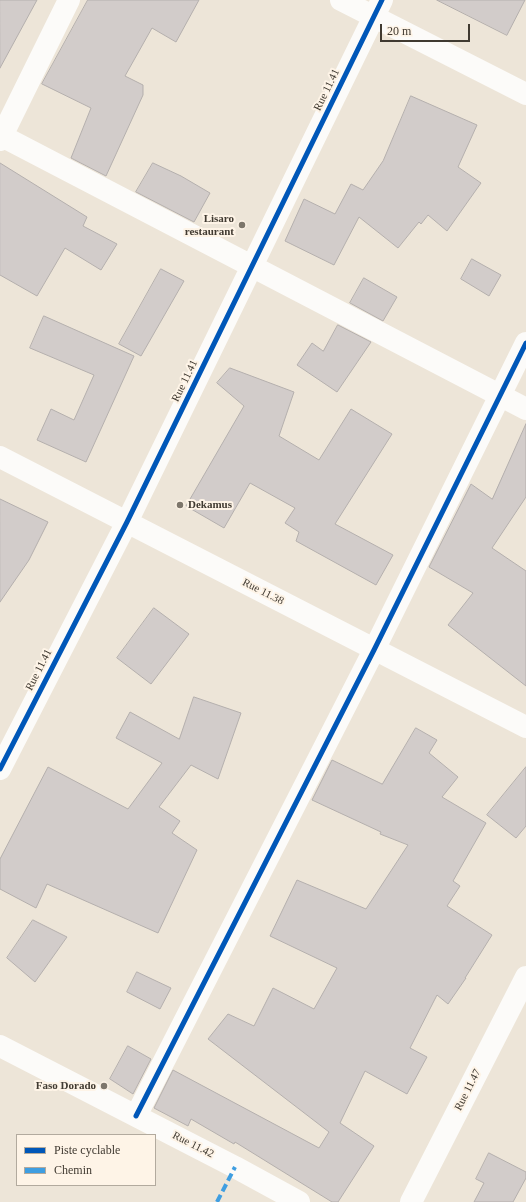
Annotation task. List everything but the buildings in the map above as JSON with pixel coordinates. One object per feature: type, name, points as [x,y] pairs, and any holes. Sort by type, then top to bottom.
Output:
[{"type":"street","points":[[69,0],[1,137],[526,409]]},
{"type":"street","points":[[340,0],[378,9],[526,94]]},
{"type":"street","name":"Rue 11.41","points":[[0,768],[127,522],[378,9]]},
{"type":"street","points":[[136,1116],[374,650],[526,343]]},
{"type":"street","name":"Rue 11.38","points":[[0,457],[526,727]]},
{"type":"street","name":"Rue 11.47","points":[[411,1202],[526,977]]},
{"type":"street","name":"Rue 11.42","points":[[0,1046],[299,1202]]},
{"type":"marked path","points":[[217,1202],[235,1167]]},
{"type":"cycle path","points":[[0,769],[127,522],[382,0]]},
{"type":"cycle path","points":[[136,1116],[374,650],[526,343]]},
{"type":"place","name":"Lisaro restaurant","points":[[242,225]]},
{"type":"place","name":"Dekamus","points":[[180,505]]},
{"type":"place","name":"Faso Dorado","points":[[104,1086]]}]
